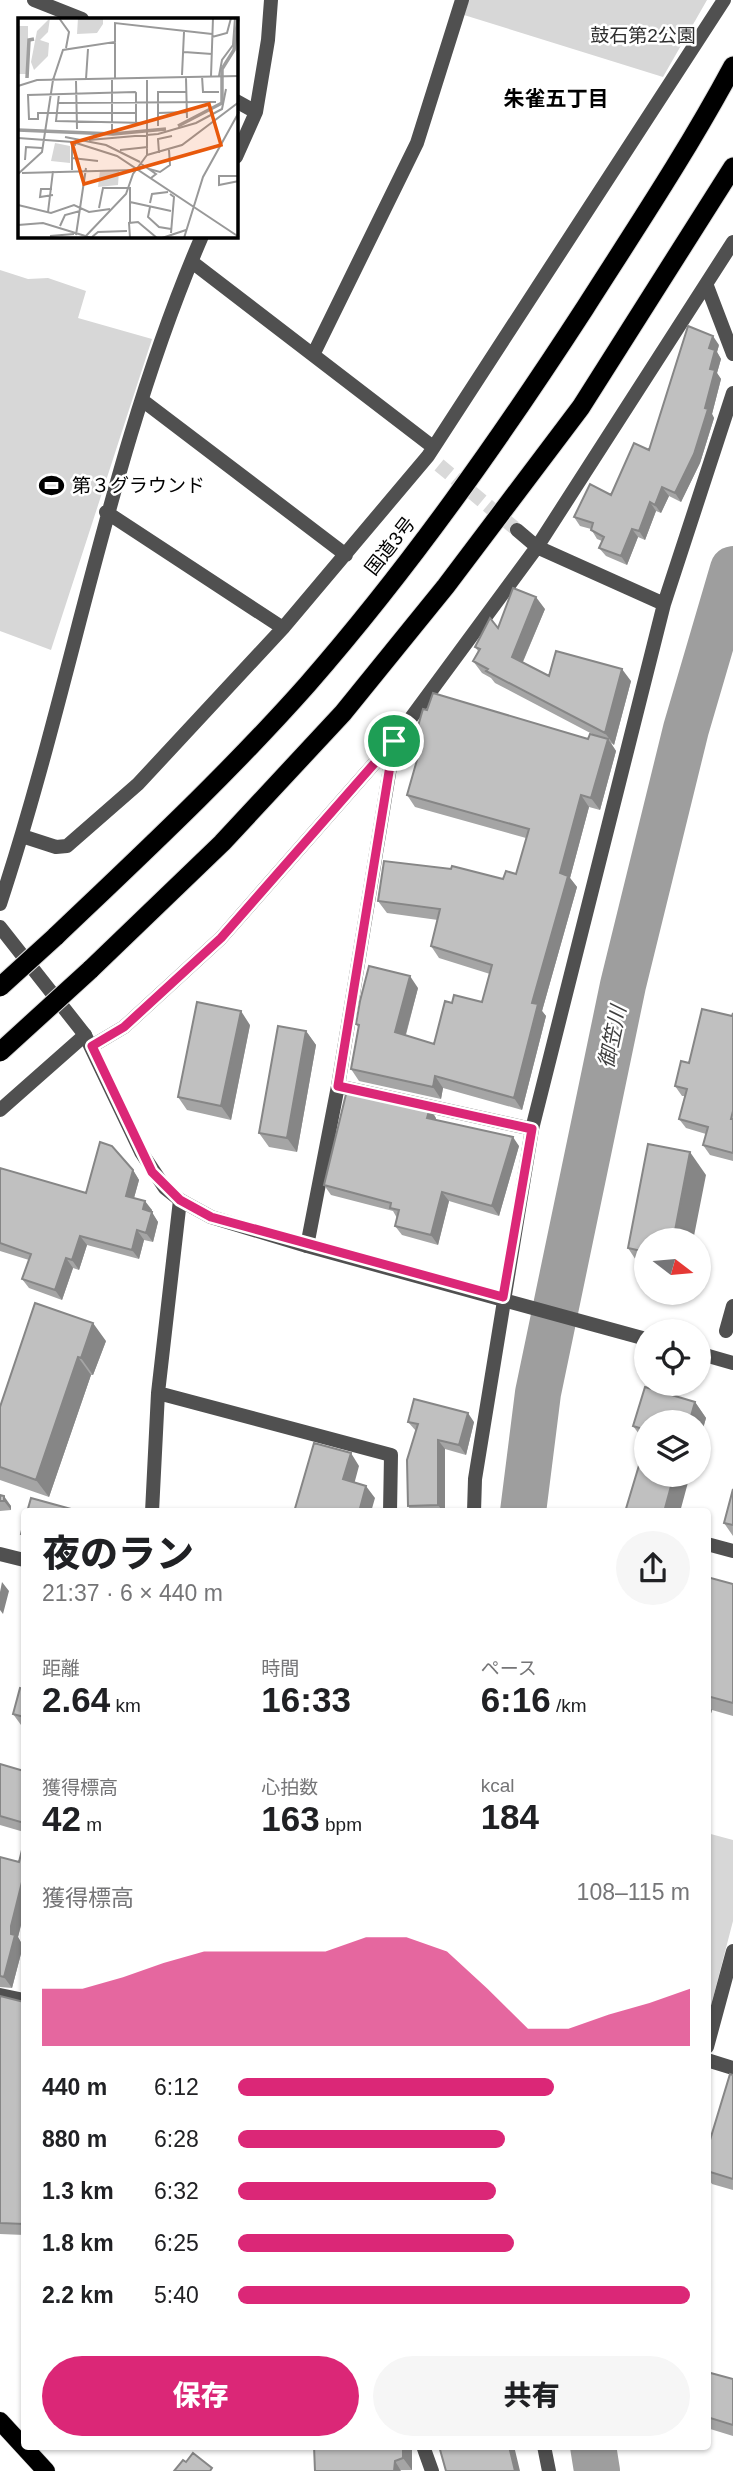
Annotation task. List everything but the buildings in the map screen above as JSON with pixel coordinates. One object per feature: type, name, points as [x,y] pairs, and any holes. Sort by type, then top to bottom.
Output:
[{"type":"highway","name":"国道3号","points":[[0,988],[206,792],[306,685],[410,561],[537,381],[691,145],[733,66]]},
{"type":"highway","points":[[0,1052],[90,970],[222,842],[343,713],[446,586],[581,407],[733,167]]},
{"type":"main road","points":[[0,2421],[21,2444]]},
{"type":"main road","points":[[27,2450],[46,2471]]},
{"type":"street","points":[[34,0],[79,18]]},
{"type":"street","points":[[238,152],[256,112],[268,40],[271,0]]},
{"type":"street","points":[[314,353],[417,143],[462,0]]},
{"type":"street","points":[[22,836],[56,847],[67,846],[138,784],[283,628],[433,456],[723,0]]},
{"type":"street","points":[[238,102],[256,112]]},
{"type":"street","points":[[0,904],[22,836],[106,512],[142,400],[201,238]]},
{"type":"street","points":[[0,1111],[88,1040],[124,1027],[221,938],[394,741],[537,547],[708,286],[733,242]]},
{"type":"street","points":[[192,262],[314,353],[433,456]]},
{"type":"street","points":[[708,286],[733,354]]},
{"type":"street","points":[[474,1508],[475,1479],[507,1298],[532,1129],[664,604],[733,393]]},
{"type":"street","points":[[142,400],[346,555]]},
{"type":"street","points":[[106,512],[283,628]]},
{"type":"street","points":[[517,530],[537,547],[664,604]]},
{"type":"street","points":[[307,1246],[338,1086],[394,741]]},
{"type":"street","points":[[0,928],[88,1040],[141,1152],[165,1188],[180,1200],[211,1217],[307,1246],[507,1298],[634,1336]]},
{"type":"street","points":[[338,1086],[532,1129]]},
{"type":"street","points":[[152,1508],[158,1393],[180,1200]]},
{"type":"street","points":[[726,1331],[733,1306]]},
{"type":"street","points":[[711,1357],[733,1363]]},
{"type":"street","points":[[158,1393],[391,1455],[390,1508]]},
{"type":"street","points":[[711,1545],[733,1551]]},
{"type":"street","points":[[0,1554],[21,1559]]},
{"type":"street","points":[[711,2032],[733,1951]]},
{"type":"street","points":[[0,1995],[21,1999]]},
{"type":"street","points":[[711,2061],[733,2068]]},
{"type":"street","points":[[424,2450],[432,2471]]},
{"type":"street","points":[[545,2450],[549,2471]]},
{"type":"green space","name":"鼓石第2公園","points":[[469,0],[707,0],[663,77],[464,15]]},
{"type":"green space","name":"第３グラウンド","points":[[0,270],[28,279],[48,278],[86,291],[78,318],[152,339],[51,650],[0,631]]},
{"type":"green space","points":[[711,1834],[733,1840],[733,1921],[711,2006]]},
{"type":"waterway","name":"御笠川","points":[[524,1508],[538,1393],[623,985],[686,729],[733,569]]},
{"type":"waterway","name":"御笠川","points":[[594,2450],[597,2471]]},
{"type":"tunnel","points":[[439,465],[517,530]]},
{"type":"place","name":"第３グラウンド","points":[[52,485]]},
{"type":"district","name":"朱雀五丁目","points":[[556,98]]},
{"type":"route","points":[[394,741],[338,1086],[532,1129],[503,1297],[307,1246],[196,1210],[165,1188],[152,1172],[92,1046],[124,1027],[172,986],[221,938],[394,741]]}]
